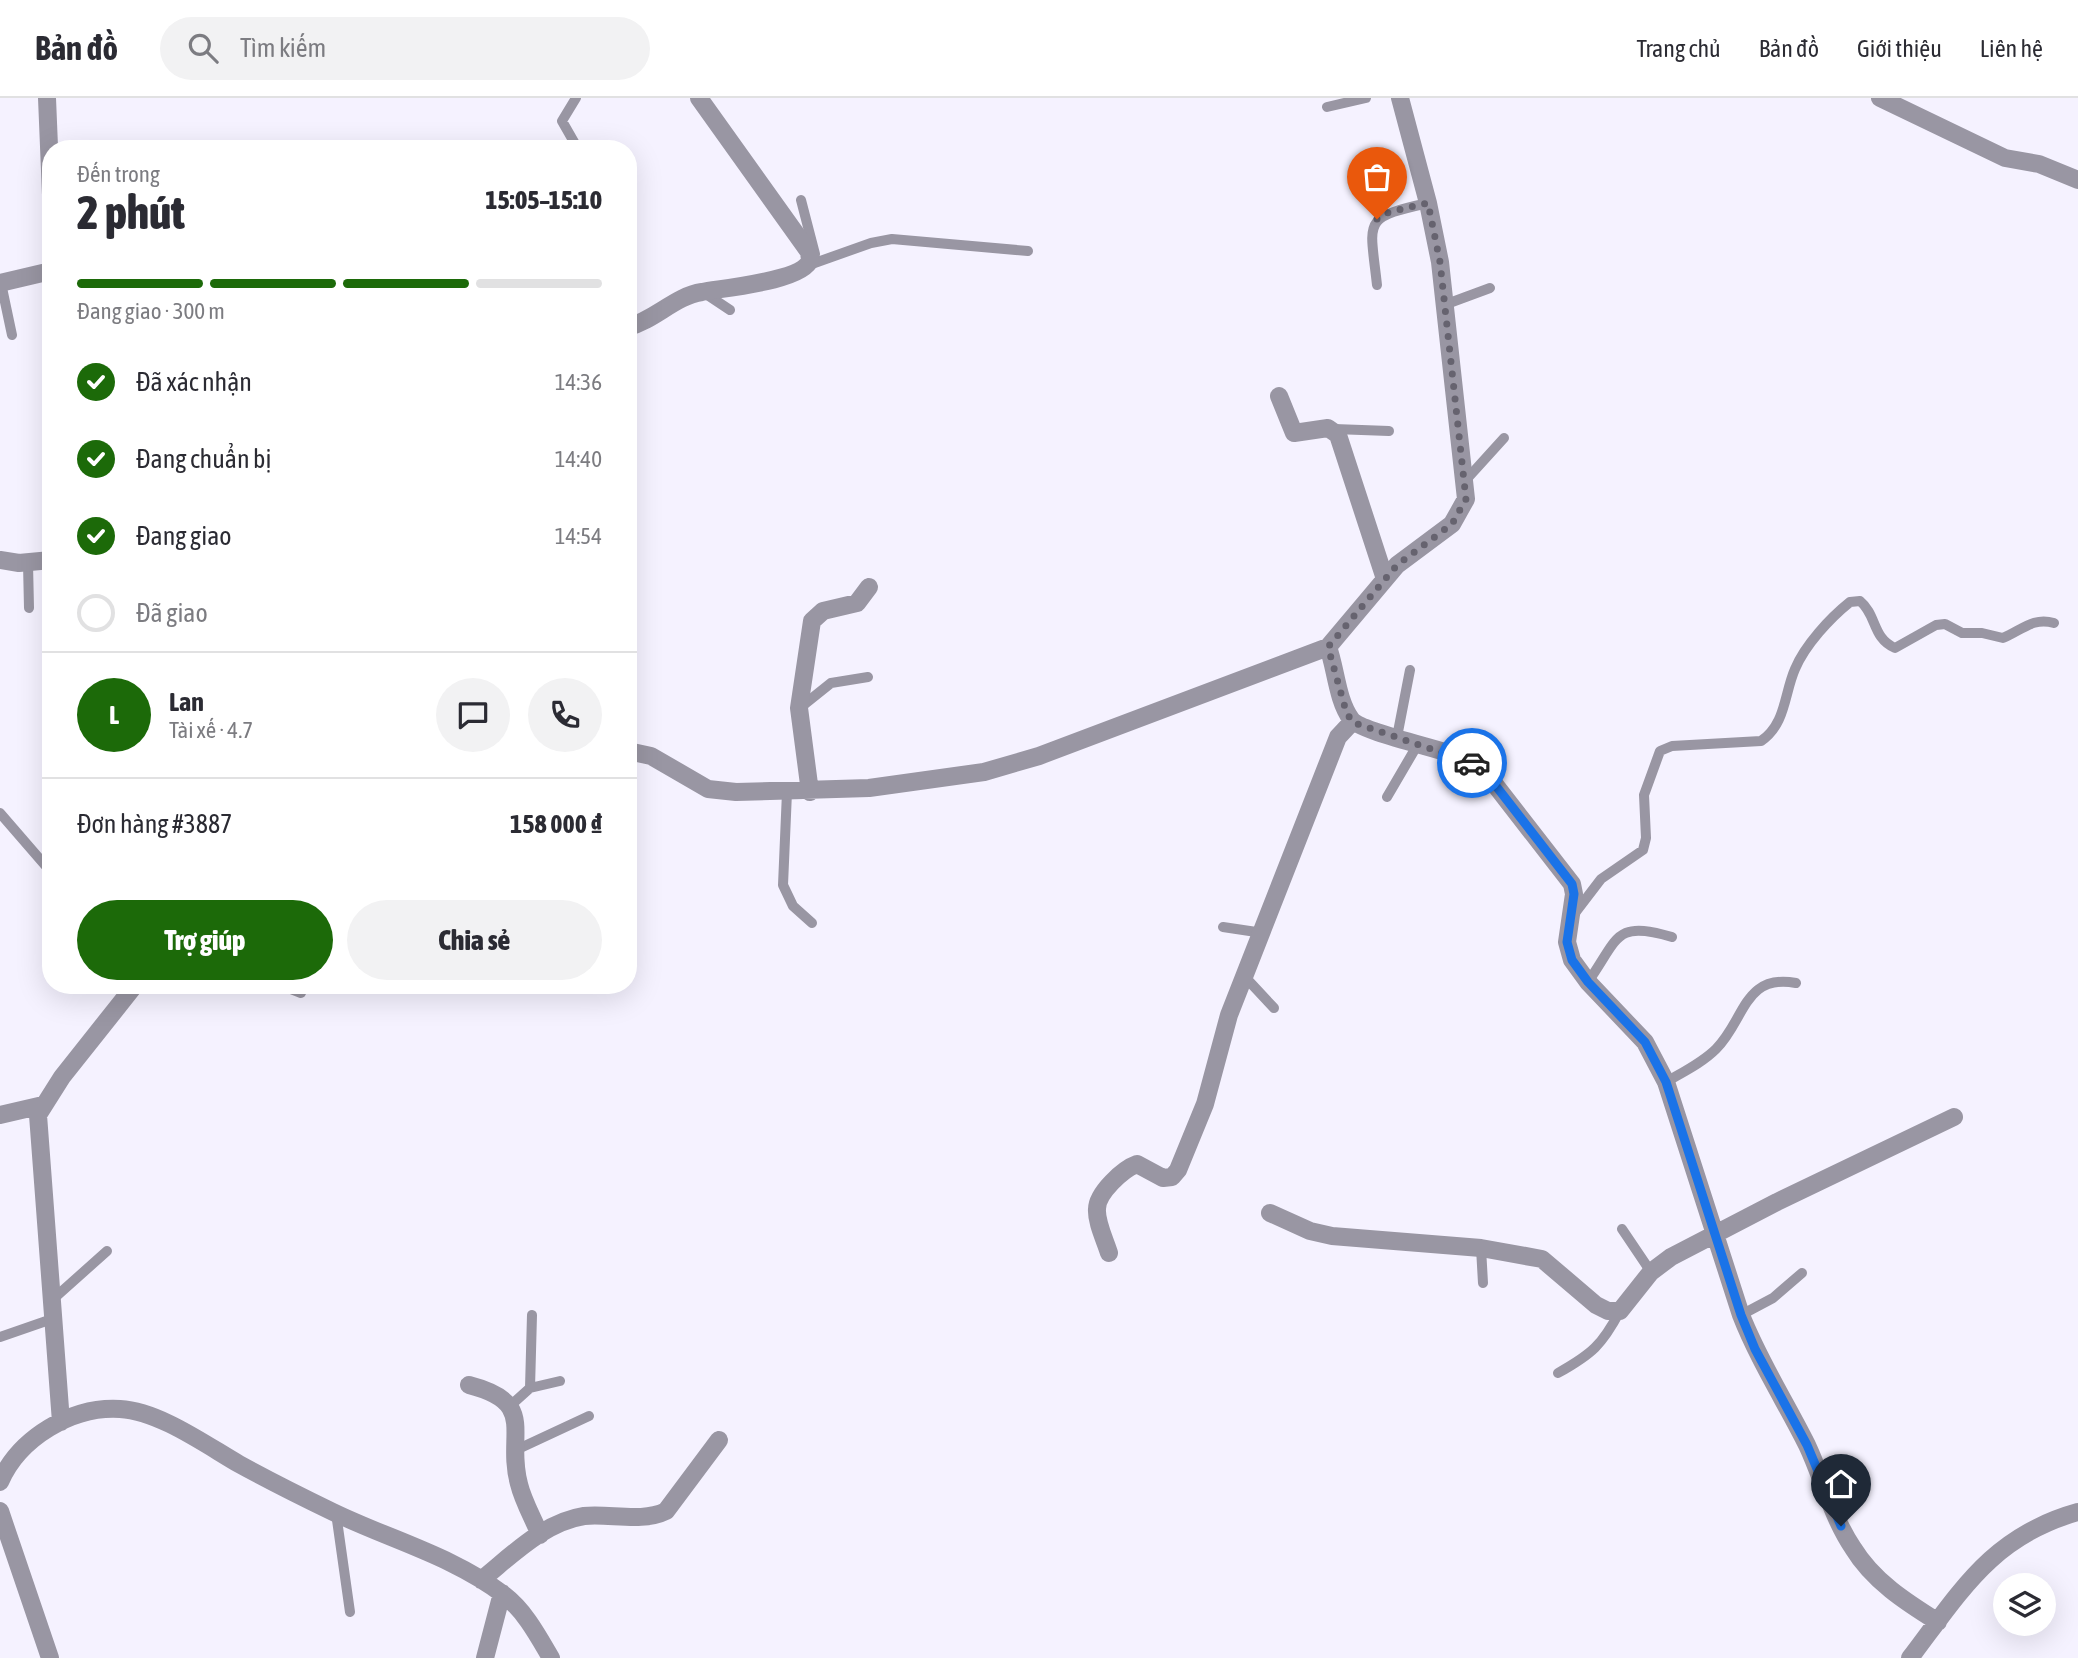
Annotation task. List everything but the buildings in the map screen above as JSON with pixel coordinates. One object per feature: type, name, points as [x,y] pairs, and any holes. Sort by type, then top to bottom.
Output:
[{"type":"street","points":[[47,98],[49,140]]},
{"type":"street","points":[[637,324],[653,318],[677,302],[703,292],[740,288],[802,270],[813,263],[809,252],[699,98]]},
{"type":"street","points":[[637,753],[651,756],[708,789],[810,792],[869,788],[984,772],[1039,756],[1328,647],[1397,565],[1452,524],[1466,499],[1444,305],[1428,203],[1400,98]]},
{"type":"street","points":[[1880,98],[2005,159],[2039,164],[2078,180]]},
{"type":"street","points":[[1,283],[42,273]]},
{"type":"street","points":[[1279,396],[1294,433],[1334,429],[1385,579]]},
{"type":"street","points":[[0,560],[28,563],[42,561]]},
{"type":"street","points":[[810,792],[799,708],[811,621],[823,611],[857,603],[869,587]]},
{"type":"street","points":[[1328,647],[1346,711],[1352,722],[1464,758],[1489,777],[1572,884],[1574,894],[1567,942],[1572,960],[1588,982],[1645,1042],[1666,1082],[1741,1315],[1755,1349],[1807,1445],[1854,1551],[1894,1593],[1938,1622]]},
{"type":"street","points":[[1109,1253],[1097,1210],[1099,1200],[1126,1168],[1137,1164],[1163,1178],[1172,1177],[1178,1170],[1205,1104],[1229,1015],[1338,737],[1352,722]]},
{"type":"street","points":[[61,1422],[37,1124],[43,1105],[128,994]]},
{"type":"street","points":[[0,1115],[43,1105]]},
{"type":"street","points":[[1270,1213],[1310,1231],[1332,1237],[1481,1248],[1542,1259],[1596,1305],[1608,1311],[1620,1311],[1651,1272],[1671,1257],[1954,1116]]},
{"type":"street","points":[[469,1385],[494,1391],[510,1406],[514,1417],[519,1483],[540,1535]]},
{"type":"street","points":[[0,1482],[7,1466],[22,1449],[47,1429],[73,1416],[120,1409],[164,1422],[336,1513],[455,1563],[502,1592],[516,1604],[551,1658]]},
{"type":"street","points":[[481,1580],[540,1535],[562,1523],[586,1516],[662,1513],[671,1506],[719,1440]]},
{"type":"street","points":[[0,1511],[50,1658]]},
{"type":"street","points":[[1910,1658],[1964,1586],[2014,1538],[2048,1520],[2078,1512]]},
{"type":"street","points":[[485,1658],[502,1592]]},
{"type":"lane","points":[[573,140],[562,121],[576,98]]},
{"type":"lane","points":[[1327,107],[1366,98]]},
{"type":"lane","points":[[801,200],[813,263],[871,243],[892,239],[1028,251]]},
{"type":"lane","points":[[1377,285],[1371,231],[1377,219],[1389,212],[1428,203]]},
{"type":"lane","points":[[1,283],[12,335]]},
{"type":"lane","points":[[1444,305],[1490,289]]},
{"type":"lane","points":[[703,292],[730,310]]},
{"type":"lane","points":[[1334,429],[1389,431]]},
{"type":"lane","points":[[1465,481],[1504,438]]},
{"type":"lane","points":[[28,563],[29,608]]},
{"type":"lane","points":[[1568,923],[1601,879],[1643,850],[1646,838],[1643,795],[1660,751],[1672,746],[1761,741],[1771,734],[1777,725],[1795,669],[1833,618],[1850,602],[1860,601],[1868,608],[1877,634],[1895,648],[1936,625],[1945,624],[1962,633],[1982,633],[2003,638],[2040,619],[2054,623]]},
{"type":"lane","points":[[1397,737],[1410,670]]},
{"type":"lane","points":[[799,708],[831,683],[868,677]]},
{"type":"lane","points":[[1387,797],[1418,744]]},
{"type":"lane","points":[[787,792],[783,885],[793,906],[812,923]]},
{"type":"lane","points":[[0,813],[42,862]]},
{"type":"lane","points":[[1223,927],[1263,933]]},
{"type":"lane","points":[[1588,982],[1619,937],[1629,930],[1643,929],[1672,937]]},
{"type":"lane","points":[[1245,978],[1274,1009]]},
{"type":"lane","points":[[1666,1082],[1716,1049],[1762,985],[1780,980],[1796,983]]},
{"type":"lane","points":[[1622,1229],[1651,1272]]},
{"type":"lane","points":[[1481,1248],[1483,1283]]},
{"type":"lane","points":[[0,1337],[51,1310],[107,1251]]},
{"type":"lane","points":[[1741,1315],[1780,1294],[1802,1272]]},
{"type":"lane","points":[[1558,1373],[1589,1356],[1600,1346],[1620,1311]]},
{"type":"lane","points":[[530,1388],[532,1315]]},
{"type":"lane","points":[[510,1406],[530,1388],[560,1381]]},
{"type":"lane","points":[[516,1450],[589,1416]]},
{"type":"lane","points":[[336,1513],[350,1612]]},
{"type":"way so far","points":[[1377,219],[1389,212],[1428,203],[1440,262],[1466,499],[1452,524],[1397,565],[1358,608],[1328,647],[1346,711],[1352,722],[1464,758],[1472,763]]},
{"type":"route","points":[[1472,763],[1489,777],[1572,884],[1574,894],[1567,942],[1572,960],[1603,1000],[1645,1042],[1666,1082],[1741,1315],[1755,1349],[1807,1445],[1841,1526]]}]
